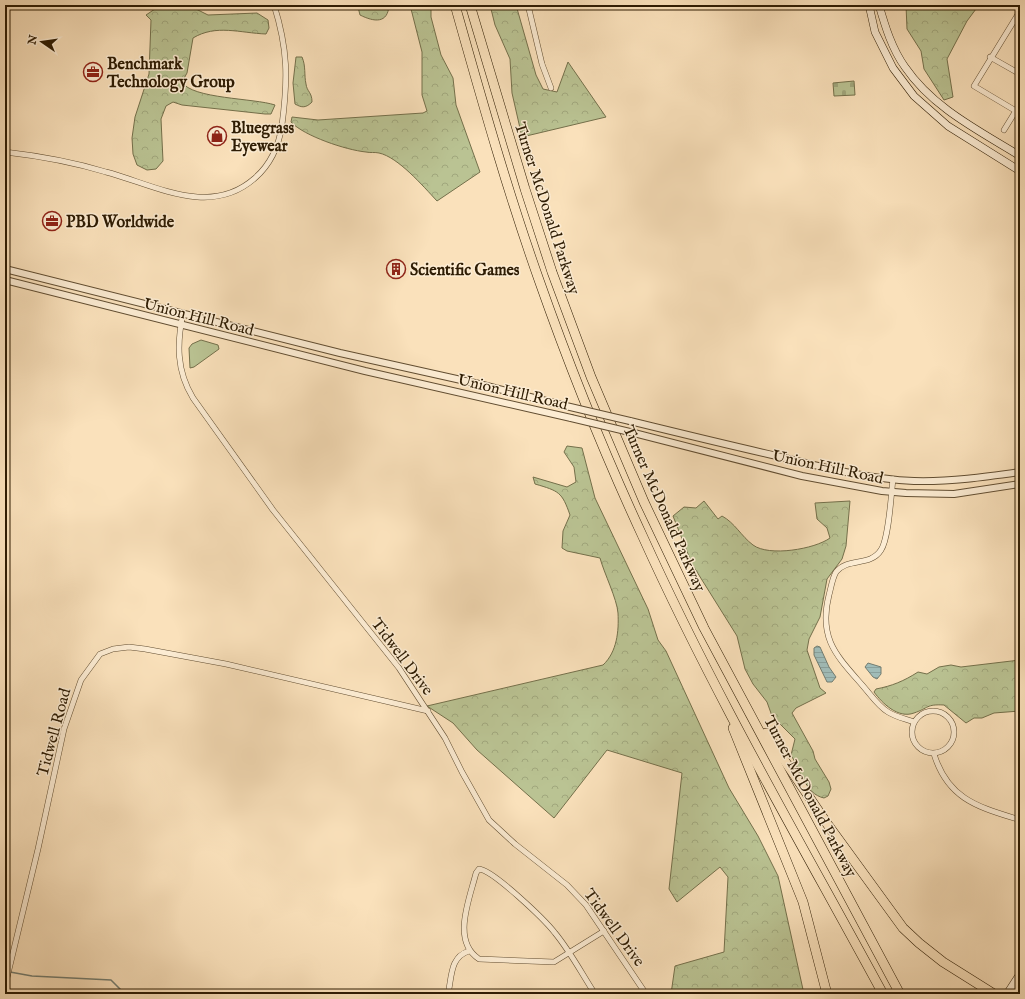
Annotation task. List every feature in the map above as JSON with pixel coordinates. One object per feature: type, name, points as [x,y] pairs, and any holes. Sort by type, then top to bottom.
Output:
[{"type":"highway","name":"Turner McDonald Parkway","points":[[455,5],[515,208],[575,378],[644,540],[717,688],[883,994]]},
{"type":"highway","name":"Turner McDonald Parkway","points":[[470,5],[532,211],[591,377],[662,541],[736,689],[900,994]]},
{"type":"highway","points":[[717,688],[803,902],[826,994]]},
{"type":"highway","points":[[736,689],[828,825],[904,928],[919,943],[943,962],[994,994]]},
{"type":"main road","points":[[869,5],[875,32],[893,68],[914,96],[948,126],[1019,169]]},
{"type":"main road","points":[[879,5],[887,32],[904,66],[924,92],[949,112],[1020,156]]},
{"type":"main road","points":[[1007,994],[1020,974]]},
{"type":"main road","points":[[1012,994],[1020,987]]},
{"type":"street","points":[[5,152],[69,161],[195,198],[221,196],[246,185],[262,171],[271,159],[281,134],[287,62],[282,31],[274,5]]},
{"type":"street","points":[[528,5],[542,64],[551,88]]},
{"type":"street","points":[[1016,111],[974,86],[990,57],[1020,10]]},
{"type":"street","points":[[990,57],[1020,74]]},
{"type":"street","points":[[1004,130],[1020,104]]},
{"type":"street","name":"Union Hill Road","points":[[5,269],[340,353],[479,384],[856,474],[914,481],[952,480],[1020,472]]},
{"type":"street","name":"Union Hill Road","points":[[5,280],[365,370],[634,433],[802,476],[861,488],[891,492],[954,494],[1020,484]]},
{"type":"street","name":"Tidwell Drive","points":[[183,313],[179,343],[180,366],[183,379],[193,398],[272,510],[398,668],[445,738],[489,820],[515,844],[567,885],[586,905],[646,994]]},
{"type":"street","points":[[893,479],[882,549],[871,559],[864,562],[848,563],[836,573],[826,607],[825,622],[830,645],[836,655],[875,700],[888,712],[914,722]]},
{"type":"street","name":"Tidwell Road","points":[[5,986],[38,849],[64,729],[81,680],[100,654],[113,649],[129,647],[145,649],[233,666],[428,711]]},
{"type":"street","points":[[932,711],[946,715],[954,728],[952,742],[947,748],[934,754],[921,751],[916,746],[911,734],[914,722],[919,716],[932,711]]},
{"type":"street","points":[[934,754],[944,778],[959,795],[970,803],[1019,820]]},
{"type":"street","points":[[595,994],[569,954],[555,932],[536,912],[487,872],[478,869],[464,919],[464,933],[469,951],[479,959],[554,962],[569,954],[604,931]]},
{"type":"street","points":[[448,994],[455,961],[461,953],[469,951]]},
{"type":"green space","points":[[161,5],[190,6],[208,15],[257,13],[268,20],[269,28],[266,34],[219,30],[210,31],[193,38],[187,73],[182,82],[188,88],[210,95],[275,105],[271,114],[265,114],[182,105],[173,102],[166,106],[161,119],[163,161],[156,169],[147,170],[137,165],[133,154],[132,138],[135,117],[149,74],[151,20],[146,15]]},
{"type":"green space","points":[[360,5],[389,5],[386,16],[379,20],[375,20],[360,15],[358,7]]},
{"type":"green space","points":[[410,5],[431,5],[431,17],[441,55],[453,78],[456,105],[480,172],[437,201],[410,173],[394,160],[377,153],[358,151],[326,142],[305,132],[291,122],[292,117],[318,120],[423,113],[427,111],[422,95],[422,52]]},
{"type":"green space","points":[[490,5],[516,5],[536,75],[543,89],[557,92],[568,62],[606,117],[522,137],[512,93],[510,59],[495,25]]},
{"type":"green space","points":[[906,5],[979,5],[967,21],[947,59],[953,97],[944,100],[924,69],[921,51],[907,29]]},
{"type":"green space","points":[[296,57],[302,57],[305,81],[312,99],[312,102],[304,107],[295,104],[293,83]]},
{"type":"green space","points":[[854,81],[855,95],[834,96],[833,83]]},
{"type":"green space","points":[[201,340],[218,345],[219,349],[194,367],[190,368],[189,348],[192,344]]},
{"type":"green space","points":[[567,446],[582,448],[595,498],[648,609],[658,640],[666,651],[729,788],[758,836],[778,876],[804,994],[671,994],[675,966],[724,952],[728,877],[720,867],[677,902],[669,889],[682,773],[607,750],[554,818],[477,750],[453,723],[427,706],[603,665],[608,660],[616,641],[618,613],[600,558],[567,551],[562,548],[563,531],[570,515],[565,501],[555,491],[535,484],[533,477],[567,487],[576,482],[574,467],[564,452]]},
{"type":"green space","points":[[704,501],[718,519],[722,516],[727,519],[753,545],[760,549],[780,551],[803,548],[823,542],[830,538],[827,528],[817,519],[815,503],[850,501],[846,546],[842,559],[827,579],[820,617],[809,639],[807,650],[820,688],[826,693],[796,708],[792,713],[813,751],[815,759],[829,782],[831,789],[828,796],[824,798],[817,796],[812,792],[804,781],[791,755],[795,739],[772,716],[767,702],[753,684],[745,669],[737,636],[692,564],[673,516],[684,507],[696,508]]},
{"type":"green space","points":[[1020,660],[1020,711],[994,713],[982,718],[974,718],[966,723],[944,705],[931,706],[908,714],[896,712],[881,701],[874,692],[876,689],[898,683],[918,672],[927,674],[939,667],[951,665],[961,667]]},
{"type":"water","points":[[817,646],[820,647],[829,667],[836,677],[832,682],[827,682],[814,655],[814,648]]},
{"type":"water","points":[[868,663],[881,667],[881,674],[877,679],[873,677],[865,667]]},
{"type":"waterway","points":[[5,950],[7,968]]},
{"type":"waterway","points":[[10,972],[32,976],[111,980],[125,994]]},
{"type":"place","name":"Benchmark Technology Group","points":[[93,72]]},
{"type":"place","name":"Bluegrass Eyewear","points":[[217,136]]},
{"type":"place","name":"PBD Worldwide","points":[[52,221]]},
{"type":"place","name":"Scientific Games","points":[[396,269]]}]
